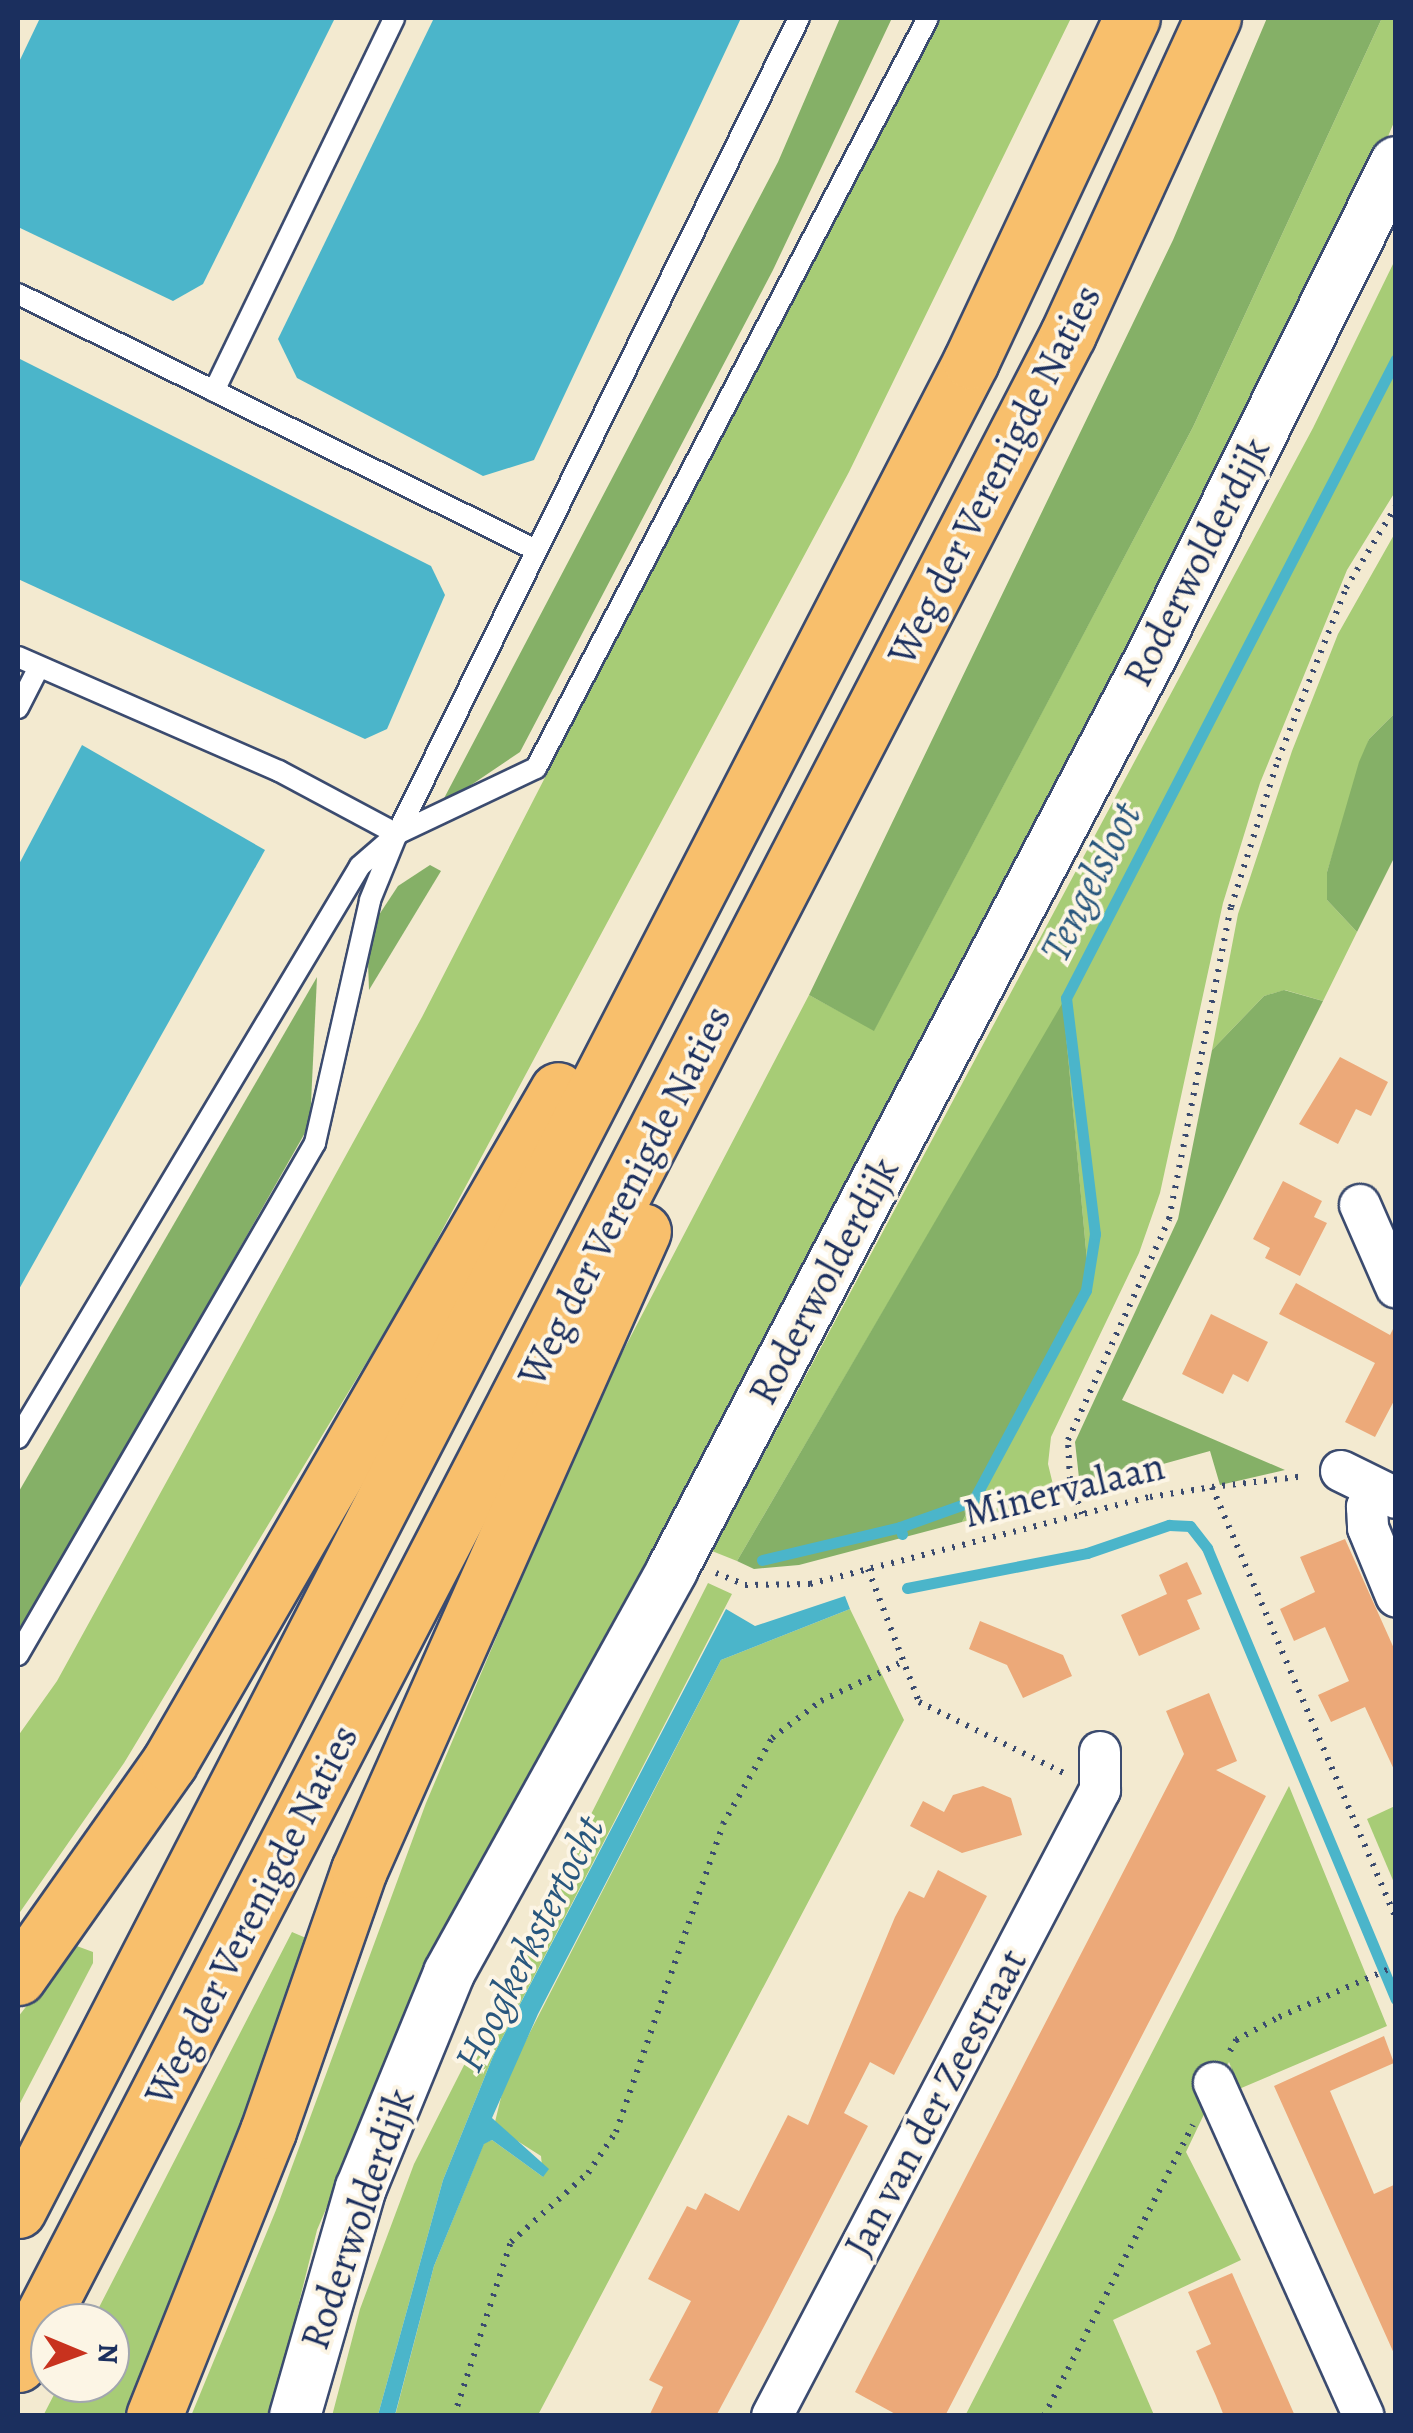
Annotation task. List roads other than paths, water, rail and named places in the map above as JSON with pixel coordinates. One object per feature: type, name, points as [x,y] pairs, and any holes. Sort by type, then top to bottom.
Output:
[{"type":"highway","name":"Weg der Verenigde Naties","points":[[18,2210],[979,344],[1132,18]]},
{"type":"highway","name":"Weg der Verenigde Naties","points":[[18,2364],[1068,334],[1213,18]]},
{"type":"highway","points":[[18,1977],[169,1763],[296,1550],[450,1268],[797,698]]},
{"type":"highway","points":[[154,2416],[268,2131],[359,1870],[567,1414],[792,873]]},
{"type":"street","name":"Roderwolderdijk","points":[[295,2416],[360,2188],[450,1973],[672,1570],[1151,657],[1396,162]]},
{"type":"street","points":[[1360,1205],[1396,1287]]},
{"type":"street","points":[[1341,1472],[1387,1496]]},
{"type":"street","points":[[1387,1496],[1367,1507],[1368,1528],[1396,1596]]},
{"type":"street","name":"Jan van der Zeestraat","points":[[772,2416],[1100,1771]]},
{"type":"street","points":[[1214,2083],[1364,2416]]},
{"type":"lane","points":[[214,391],[394,18]]},
{"type":"lane","points":[[18,1656],[316,1143],[370,900],[397,834],[799,18]]},
{"type":"lane","points":[[18,1438],[360,866],[397,834],[536,768],[928,18]]},
{"type":"lane","points":[[18,294],[536,550]]},
{"type":"lane","points":[[18,658],[279,771],[397,834]]},
{"type":"lane","points":[[18,708],[39,668]]},
{"type":"water","points":[[40,18],[335,18],[203,284],[173,301],[18,227],[18,64]]},
{"type":"water","points":[[434,18],[741,18],[534,460],[483,476],[297,378],[278,339]]},
{"type":"water","points":[[18,358],[431,566],[445,595],[387,729],[365,739],[18,579]]},
{"type":"water","points":[[82,745],[265,850],[18,1291],[18,866]]},
{"type":"water","points":[[845,1596],[850,1609],[721,1660],[538,2014],[492,2118],[549,2169],[543,2177],[492,2140],[484,2144],[434,2266],[395,2415],[378,2415],[443,2180],[494,2054],[726,1609],[755,1626]]},
{"type":"waterway","name":"Tengelsloot","points":[[902,1534],[900,1527],[973,1501],[1086,1290],[1095,1234],[1066,998],[1396,359]]},
{"type":"waterway","name":"Hoogkerkstertocht","points":[[907,1588],[1087,1553],[1169,1525],[1190,1526],[1207,1548],[1396,1999]]},
{"type":"waterway","name":"Tengelsloot","points":[[762,1560],[900,1527]]}]
